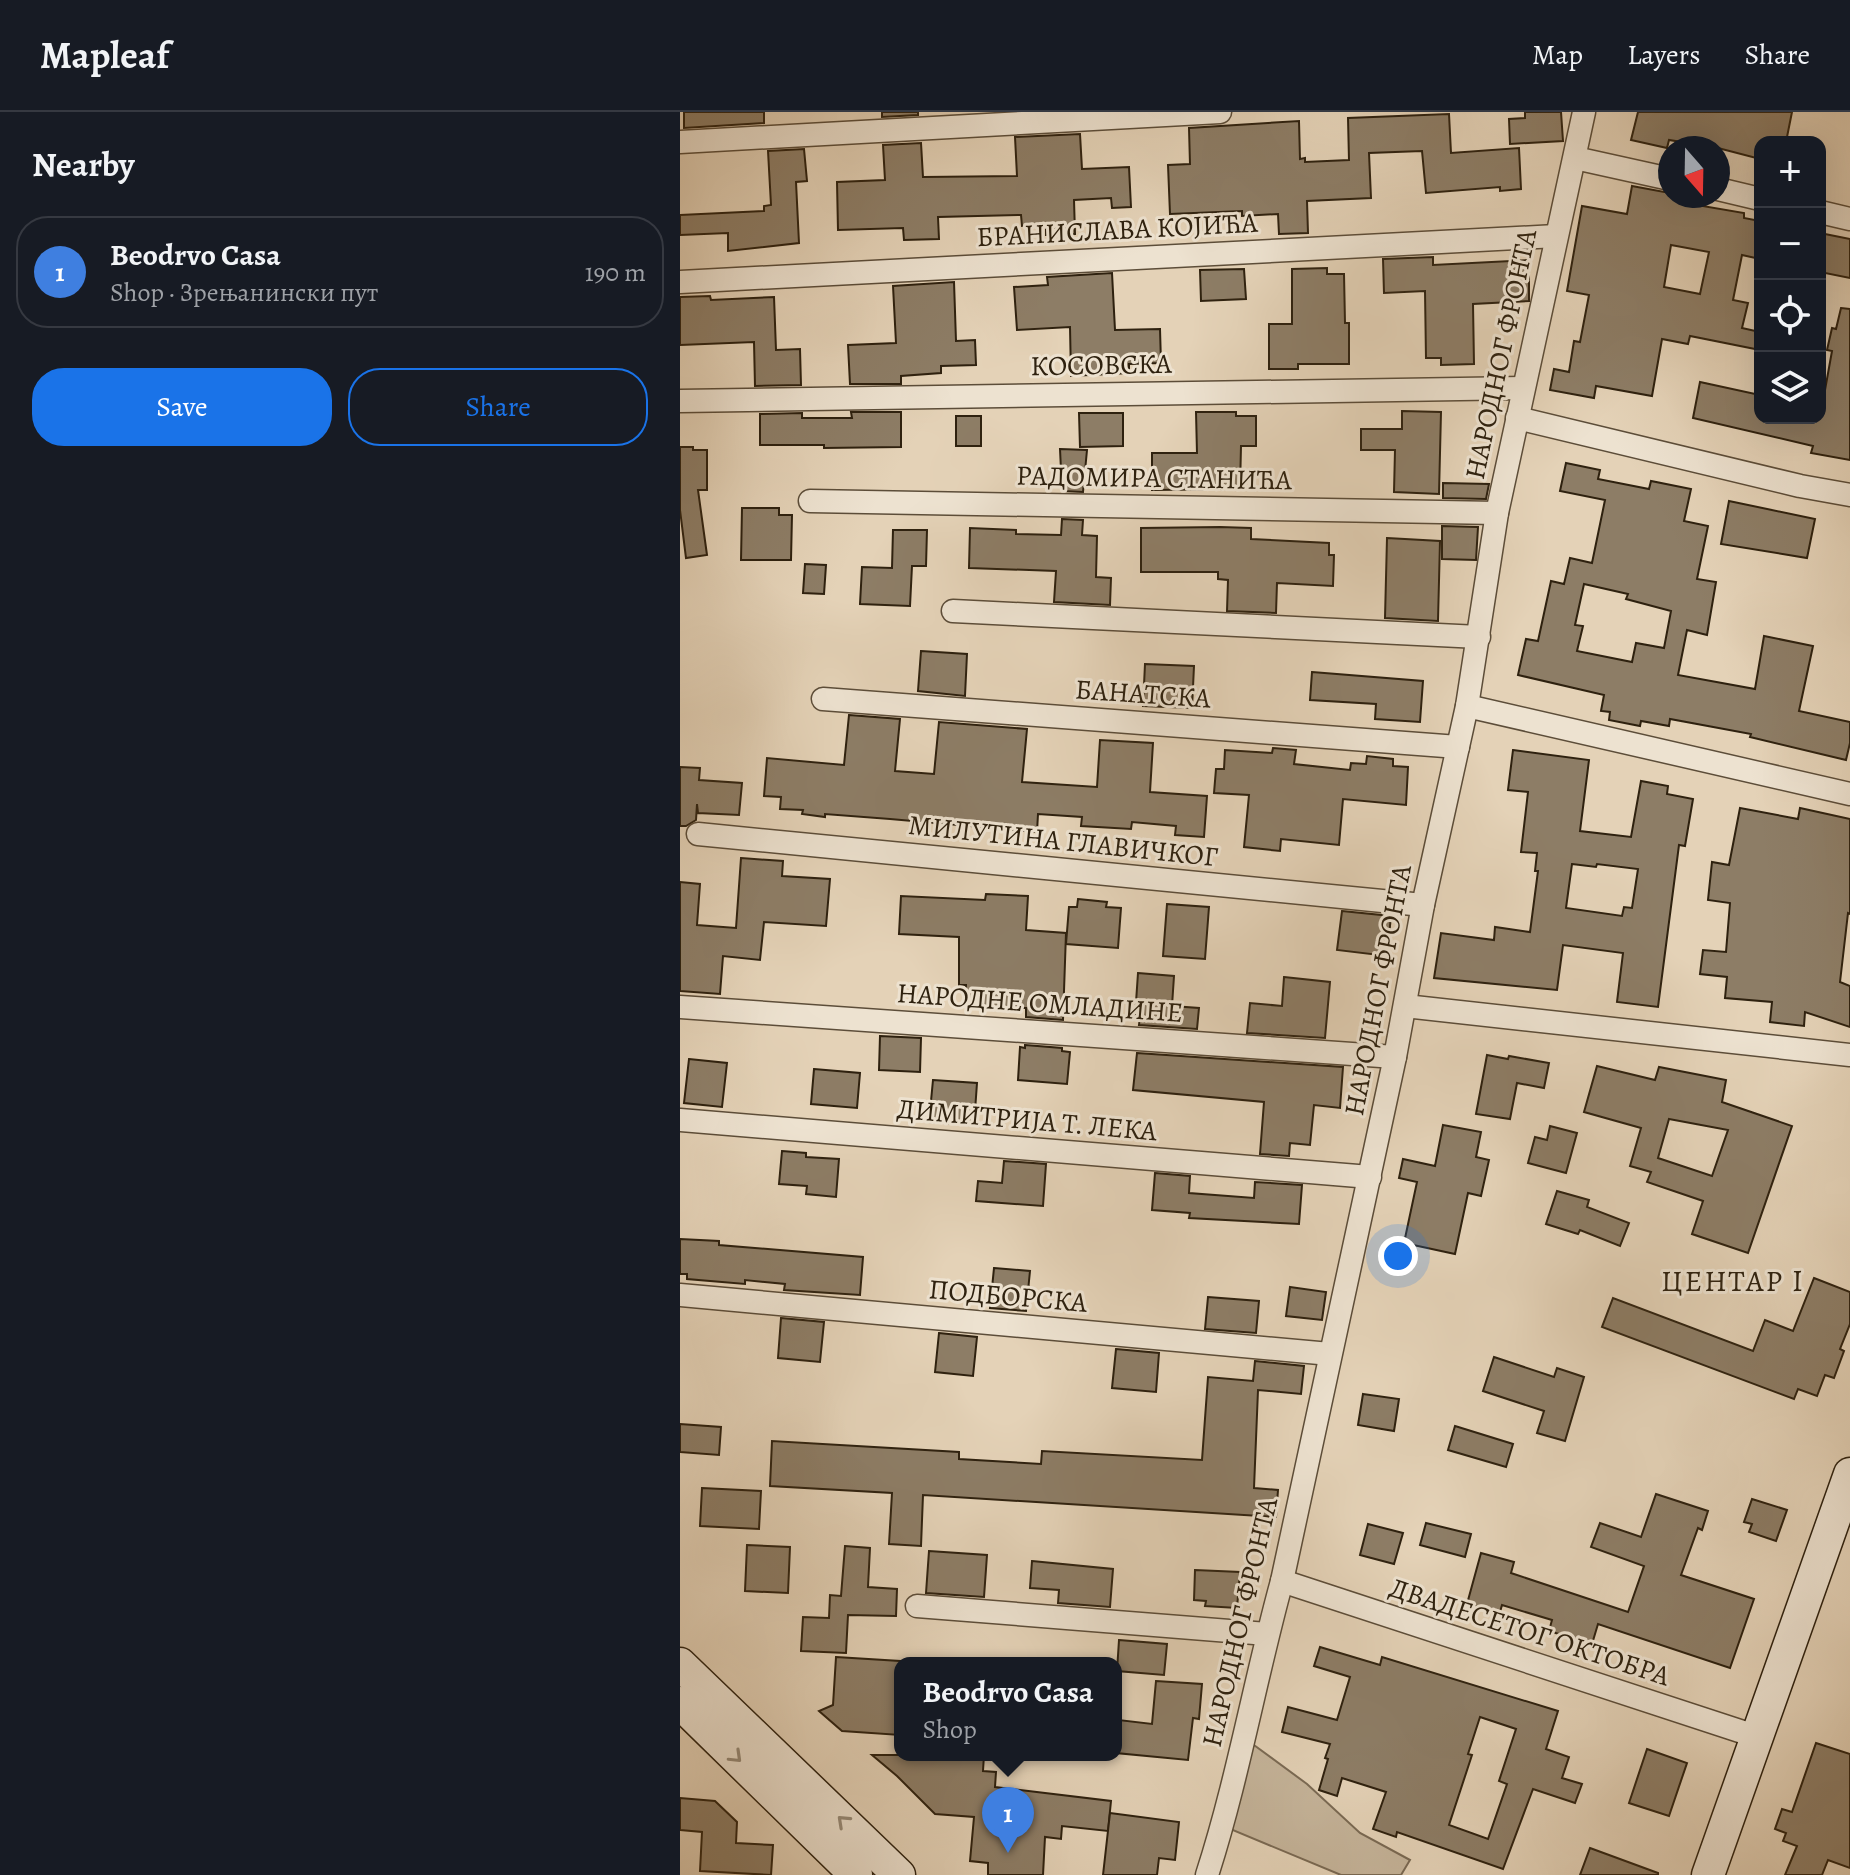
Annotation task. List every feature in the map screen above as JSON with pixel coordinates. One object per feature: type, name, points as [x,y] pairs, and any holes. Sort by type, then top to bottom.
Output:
[{"type":"main road","points":[[1708,1875],[1850,1474]]},
{"type":"main road","points":[[680,1664],[899,1875]]},
{"type":"main road","points":[[680,1703],[856,1875]]},
{"type":"street","points":[[680,142],[1220,112]]},
{"type":"street","name":"НАРОДНОГ ФРОНТА","points":[[1207,1875],[1223,1826],[1282,1581],[1370,1177],[1423,905],[1467,706],[1497,513],[1584,112]]},
{"type":"street","points":[[1575,158],[1658,176]]},
{"type":"street","points":[[1730,192],[1754,198]]},
{"type":"street","points":[[1826,213],[1850,219]]},
{"type":"street","name":"БРАНИСЛАВА КОЈИЋА","points":[[680,282],[1556,236]]},
{"type":"street","name":"КОСОВСКА","points":[[680,401],[1523,388]]},
{"type":"street","points":[[1517,418],[1800,486],[1850,495]]},
{"type":"street","name":"РАДОМИРА СТАНИЋА","points":[[810,501],[1497,513]]},
{"type":"street","points":[[953,611],[1479,637]]},
{"type":"street","name":"БАНАТСКА","points":[[823,699],[1458,747]]},
{"type":"street","points":[[1467,706],[1850,794]]},
{"type":"street","name":"МИЛУТИНА ГЛАВИЧКОГ","points":[[698,834],[1423,905]]},
{"type":"street","points":[[1405,1006],[1850,1055]]},
{"type":"street","name":"НАРОДНЕ ОМЛАДИНЕ","points":[[680,1007],[1395,1057]]},
{"type":"street","name":"ДИМИТРИЈА Т. ЛЕКА","points":[[680,1120],[1370,1177]]},
{"type":"street","name":"ПОДБОРСКА","points":[[680,1295],[1330,1354]]},
{"type":"street","name":"ДВАДЕСЕТОГ ОКТОБРА","points":[[1282,1581],[1758,1737]]},
{"type":"street","points":[[917,1606],[1267,1634]]},
{"type":"shaded area","points":[[1243,1737],[1307,1784],[1360,1833],[1410,1860],[1401,1875],[1341,1875],[1223,1826]]},
{"type":"building","points":[[684,112],[764,112],[764,123],[684,128]]},
{"type":"building","points":[[882,112],[918,112],[918,115],[882,117]]},
{"type":"building","points":[[1525,112],[1561,112],[1563,141],[1510,144],[1509,119],[1525,118]]},
{"type":"building","points":[[1638,112],[1792,112],[1787,136],[1754,136],[1754,157],[1730,151],[1730,136],[1658,136],[1658,146],[1631,140]]},
{"type":"building","points":[[1449,114],[1451,153],[1519,148],[1521,189],[1500,191],[1500,187],[1426,193],[1422,151],[1369,153],[1371,198],[1307,201],[1308,233],[1279,234],[1278,214],[1242,216],[1242,211],[1170,214],[1168,165],[1190,164],[1189,128],[1299,121],[1300,159],[1305,158],[1305,162],[1349,160],[1348,118]]},
{"type":"building","points":[[1080,134],[1082,169],[1129,167],[1131,207],[1112,208],[1111,198],[1074,200],[1075,234],[1046,235],[1046,224],[1022,226],[1021,215],[938,217],[939,239],[904,240],[903,228],[838,230],[837,182],[885,180],[883,145],[921,143],[923,177],[1017,176],[1015,137]]},
{"type":"building","points":[[804,149],[807,181],[796,182],[799,243],[728,251],[728,233],[680,235],[680,215],[764,211],[764,206],[771,205],[768,151]]},
{"type":"building","points":[[1632,186],[1658,191],[1658,208],[1714,208],[1744,213],[1744,218],[1754,220],[1754,258],[1742,255],[1733,300],[1748,303],[1742,328],[1754,331],[1754,349],[1690,336],[1688,344],[1662,339],[1652,396],[1596,386],[1594,398],[1550,390],[1554,369],[1569,372],[1574,341],[1580,342],[1589,295],[1567,291],[1582,206],[1627,214]],"holes":[[[1671,245],[1709,252],[1700,294],[1664,287]]]},
{"type":"building","points":[[1826,234],[1850,239],[1850,278],[1826,273]]},
{"type":"building","points":[[1433,257],[1433,265],[1529,260],[1529,301],[1473,304],[1474,364],[1441,365],[1441,358],[1426,358],[1425,291],[1384,293],[1383,259]]},
{"type":"building","points":[[1327,268],[1327,274],[1344,274],[1349,364],[1298,364],[1298,369],[1269,369],[1269,324],[1292,324],[1292,269]]},
{"type":"building","points":[[1244,269],[1246,299],[1201,301],[1200,270]]},
{"type":"building","points":[[1112,273],[1115,330],[1160,329],[1161,363],[1129,364],[1129,373],[1071,376],[1070,327],[1017,330],[1014,287],[1048,285],[1047,277]]},
{"type":"building","points":[[954,282],[956,341],[975,340],[976,365],[941,366],[941,373],[901,376],[901,384],[850,384],[848,345],[896,343],[893,286]]},
{"type":"building","points":[[710,296],[711,300],[774,297],[776,350],[800,349],[801,385],[755,386],[754,342],[680,345],[680,297]]},
{"type":"building","points":[[1841,308],[1850,309],[1850,460],[1811,453],[1813,446],[1693,418],[1700,382],[1754,394],[1754,424],[1826,424],[1826,384],[1832,351],[1827,350],[1832,328],[1836,329]]},
{"type":"building","points":[[1402,411],[1441,412],[1439,494],[1394,492],[1395,450],[1361,450],[1361,429],[1402,429]]},
{"type":"building","points":[[851,412],[901,412],[901,447],[760,445],[760,414],[802,413],[802,418],[852,418]]},
{"type":"building","points":[[1196,412],[1236,412],[1236,416],[1256,416],[1256,446],[1241,446],[1240,489],[1152,490],[1152,453],[1197,453]]},
{"type":"building","points":[[1079,413],[1123,413],[1123,446],[1080,447]]},
{"type":"building","points":[[956,416],[981,416],[981,446],[956,446]]},
{"type":"building","points":[[680,447],[707,450],[707,490],[698,490],[707,555],[686,558],[680,510]]},
{"type":"building","points":[[1060,449],[1087,450],[1083,492],[1062,491]]},
{"type":"building","points":[[1566,463],[1600,470],[1598,479],[1649,489],[1651,481],[1691,489],[1684,521],[1708,526],[1697,579],[1716,582],[1707,635],[1687,630],[1678,675],[1755,689],[1764,636],[1813,646],[1799,711],[1850,722],[1846,760],[1750,737],[1751,734],[1670,719],[1669,726],[1641,721],[1640,726],[1609,720],[1610,712],[1601,711],[1604,695],[1518,675],[1526,639],[1538,641],[1551,581],[1564,584],[1570,558],[1592,563],[1605,500],[1560,491]],"holes":[[[1584,584],[1628,594],[1626,599],[1671,611],[1664,648],[1636,643],[1632,662],[1577,651],[1583,626],[1575,625]]]},
{"type":"building","points":[[1443,483],[1489,484],[1486,499],[1443,498]]},
{"type":"building","points":[[1729,501],[1815,519],[1807,558],[1721,544]]},
{"type":"building","points":[[742,508],[779,508],[779,515],[792,515],[791,560],[741,560]]},
{"type":"building","points":[[1062,519],[1083,520],[1082,535],[1097,536],[1096,577],[1111,578],[1110,605],[1054,602],[1056,571],[969,568],[970,528],[1016,530],[1016,534],[1061,535]]},
{"type":"building","points":[[1442,526],[1478,527],[1476,560],[1442,559]]},
{"type":"building","points":[[1141,528],[1251,528],[1251,539],[1329,543],[1329,555],[1334,555],[1333,586],[1277,583],[1276,613],[1227,611],[1228,580],[1218,579],[1218,572],[1141,572]]},
{"type":"building","points":[[893,530],[927,530],[926,566],[912,566],[910,606],[860,604],[862,567],[892,568]]},
{"type":"building","points":[[1387,538],[1440,541],[1438,621],[1385,618]]},
{"type":"building","points":[[805,564],[826,565],[824,594],[803,593]]},
{"type":"building","points":[[921,651],[967,654],[965,696],[918,691]]},
{"type":"building","points":[[1145,664],[1194,666],[1192,708],[1143,706]]},
{"type":"building","points":[[1312,672],[1423,681],[1420,722],[1375,719],[1376,704],[1310,700]]},
{"type":"building","points":[[849,715],[900,719],[895,771],[934,774],[939,722],[1027,729],[1022,782],[1097,787],[1100,740],[1153,743],[1150,792],[1207,796],[1204,837],[1175,835],[1176,826],[1132,822],[1131,829],[1081,826],[1082,817],[1038,814],[1037,832],[825,814],[825,817],[802,814],[803,810],[780,809],[781,797],[764,796],[767,758],[844,765]]},
{"type":"building","points":[[1273,748],[1296,750],[1294,764],[1350,770],[1351,763],[1366,764],[1367,756],[1393,759],[1393,766],[1408,767],[1406,805],[1343,799],[1339,845],[1281,839],[1280,851],[1244,847],[1249,795],[1214,793],[1216,769],[1224,769],[1225,750],[1272,753]]},
{"type":"building","points":[[1513,750],[1589,760],[1580,831],[1631,837],[1641,781],[1668,786],[1667,794],[1693,799],[1685,846],[1679,845],[1658,1007],[1617,1002],[1623,953],[1563,945],[1557,990],[1434,978],[1441,933],[1494,940],[1495,927],[1530,932],[1538,871],[1535,871],[1537,853],[1521,852],[1528,792],[1508,790]],"holes":[[[1572,864],[1596,867],[1597,864],[1638,869],[1632,908],[1624,907],[1622,916],[1566,908]]]},
{"type":"building","points":[[680,767],[700,768],[699,780],[742,783],[739,815],[698,813],[697,804],[696,820],[680,826]]},
{"type":"building","points":[[1740,808],[1798,819],[1800,808],[1850,819],[1850,914],[1840,982],[1850,986],[1850,1027],[1805,1012],[1804,1026],[1770,1022],[1772,1002],[1725,998],[1727,977],[1700,974],[1703,950],[1726,952],[1730,903],[1708,900],[1712,862],[1729,865]]},
{"type":"building","points":[[741,858],[783,861],[782,876],[830,879],[826,926],[764,922],[760,960],[723,956],[720,994],[680,991],[680,882],[700,884],[697,925],[736,928]]},
{"type":"building","points":[[986,894],[1028,896],[1026,930],[1066,933],[1063,1020],[1026,1017],[1026,1008],[965,1006],[966,985],[959,985],[959,937],[899,934],[901,896],[985,900]]},
{"type":"building","points":[[1078,899],[1107,902],[1106,907],[1121,908],[1118,948],[1066,944],[1069,907],[1077,907]]},
{"type":"building","points":[[1167,904],[1209,907],[1205,959],[1163,956]]},
{"type":"building","points":[[1342,911],[1391,916],[1387,956],[1337,950]]},
{"type":"building","points":[[1138,973],[1174,976],[1172,1006],[1199,1008],[1197,1029],[1139,1025],[1140,1017],[1135,1017]]},
{"type":"building","points":[[1284,977],[1330,982],[1325,1038],[1247,1033],[1250,1003],[1282,1006]]},
{"type":"building","points":[[880,1036],[921,1038],[920,1072],[879,1070]]},
{"type":"building","points":[[1025,1045],[1062,1048],[1062,1051],[1070,1052],[1067,1084],[1018,1080],[1020,1047],[1025,1048]]},
{"type":"building","points":[[1137,1053],[1343,1067],[1340,1108],[1314,1105],[1310,1145],[1290,1143],[1289,1156],[1260,1154],[1264,1102],[1133,1090]]},
{"type":"building","points":[[1487,1055],[1549,1063],[1544,1088],[1517,1083],[1510,1119],[1476,1114]]},
{"type":"building","points":[[689,1059],[727,1063],[722,1107],[684,1103]]},
{"type":"building","points":[[1597,1066],[1655,1080],[1659,1067],[1726,1080],[1722,1102],[1792,1126],[1748,1253],[1692,1234],[1703,1201],[1647,1182],[1651,1172],[1630,1166],[1641,1128],[1584,1112]],"holes":[[[1669,1119],[1728,1130],[1712,1176],[1658,1158]]]},
{"type":"building","points":[[814,1069],[860,1073],[857,1108],[811,1104]]},
{"type":"building","points":[[933,1080],[977,1083],[974,1125],[929,1122]]},
{"type":"building","points":[[1443,1125],[1481,1132],[1476,1157],[1489,1160],[1481,1196],[1468,1193],[1455,1254],[1404,1243],[1417,1182],[1399,1178],[1403,1159],[1435,1166]]},
{"type":"building","points":[[1550,1126],[1577,1133],[1566,1173],[1528,1163],[1535,1137],[1547,1140]]},
{"type":"building","points":[[782,1151],[806,1153],[806,1157],[839,1159],[836,1197],[806,1194],[807,1186],[779,1184]]},
{"type":"building","points":[[1004,1161],[1046,1164],[1043,1206],[976,1201],[978,1181],[1002,1183]]},
{"type":"building","points":[[1155,1173],[1190,1176],[1189,1193],[1254,1198],[1255,1182],[1302,1185],[1299,1224],[1189,1218],[1190,1213],[1152,1210]]},
{"type":"building","points":[[1557,1191],[1589,1200],[1587,1207],[1629,1223],[1620,1246],[1580,1230],[1578,1234],[1546,1224]]},
{"type":"building","points":[[680,1239],[863,1257],[860,1295],[784,1290],[785,1284],[745,1280],[745,1284],[687,1279],[687,1274],[680,1274]]},
{"type":"building","points":[[994,1268],[1030,1271],[1026,1311],[990,1308]]},
{"type":"building","points":[[1814,1278],[1850,1292],[1850,1324],[1840,1349],[1844,1351],[1834,1378],[1825,1375],[1817,1396],[1798,1389],[1794,1399],[1602,1327],[1613,1298],[1753,1351],[1765,1320],[1793,1331]]},
{"type":"building","points":[[1290,1287],[1326,1292],[1322,1320],[1286,1316]]},
{"type":"building","points":[[1208,1297],[1259,1301],[1256,1333],[1205,1329]]},
{"type":"building","points":[[781,1318],[824,1322],[820,1362],[778,1358]]},
{"type":"building","points":[[939,1333],[977,1337],[973,1376],[935,1372]]},
{"type":"building","points":[[1116,1349],[1159,1353],[1156,1392],[1112,1388]]},
{"type":"building","points":[[1494,1357],[1554,1377],[1557,1368],[1584,1377],[1565,1441],[1537,1433],[1544,1411],[1483,1391]]},
{"type":"building","points":[[1255,1361],[1304,1366],[1301,1394],[1258,1390],[1254,1488],[1278,1490],[1276,1517],[923,1495],[921,1546],[889,1544],[892,1493],[770,1486],[772,1441],[959,1452],[959,1459],[1041,1464],[1042,1451],[1202,1460],[1208,1377],[1253,1381]]},
{"type":"building","points":[[1363,1394],[1399,1399],[1394,1431],[1358,1425]]},
{"type":"building","points":[[680,1424],[721,1427],[719,1455],[680,1452]]},
{"type":"building","points":[[1455,1426],[1513,1444],[1506,1467],[1448,1450]]},
{"type":"building","points":[[702,1488],[761,1491],[759,1529],[700,1526]]},
{"type":"building","points":[[1656,1494],[1708,1511],[1702,1530],[1698,1528],[1681,1575],[1754,1599],[1730,1668],[1598,1624],[1592,1644],[1549,1631],[1552,1620],[1502,1605],[1500,1612],[1467,1604],[1481,1553],[1514,1562],[1511,1573],[1628,1612],[1644,1566],[1591,1547],[1600,1523],[1641,1537]]},
{"type":"building","points":[[1752,1499],[1787,1510],[1776,1541],[1749,1532],[1752,1524],[1744,1522]]},
{"type":"building","points":[[1426,1523],[1471,1534],[1465,1557],[1420,1545]]},
{"type":"building","points":[[1368,1524],[1403,1533],[1394,1564],[1360,1555]]},
{"type":"building","points":[[747,1545],[790,1547],[788,1593],[745,1591]]},
{"type":"building","points":[[845,1546],[870,1548],[868,1587],[897,1589],[896,1616],[848,1615],[846,1653],[801,1651],[803,1617],[829,1618],[830,1595],[841,1596]]},
{"type":"building","points":[[929,1551],[987,1555],[984,1597],[926,1593]]},
{"type":"building","points":[[1032,1561],[1113,1569],[1110,1607],[1058,1603],[1059,1590],[1030,1588]]},
{"type":"building","points":[[1195,1570],[1240,1572],[1237,1608],[1205,1606],[1206,1601],[1194,1600]]},
{"type":"building","points":[[1119,1640],[1167,1644],[1164,1675],[1122,1671],[1122,1657],[1118,1657]]},
{"type":"building","points":[[1320,1647],[1380,1665],[1382,1657],[1558,1711],[1546,1749],[1569,1757],[1562,1778],[1582,1784],[1575,1803],[1533,1789],[1503,1869],[1397,1832],[1396,1837],[1373,1829],[1386,1792],[1342,1778],[1337,1796],[1319,1790],[1330,1744],[1282,1732],[1288,1707],[1337,1720],[1350,1677],[1314,1666]],"holes":[[[1480,1717],[1516,1729],[1499,1781],[1507,1784],[1488,1839],[1449,1825],[1472,1755],[1468,1754]]]},
{"type":"building","points":[[836,1657],[894,1661],[894,1735],[842,1731],[819,1711],[833,1705]]},
{"type":"building","points":[[1156,1681],[1202,1684],[1199,1719],[1193,1718],[1188,1760],[1122,1754],[1122,1720],[1152,1724]]},
{"type":"building","points":[[1816,1743],[1850,1754],[1850,1868],[1828,1860],[1822,1875],[1785,1875],[1797,1846],[1783,1841],[1786,1833],[1775,1829],[1782,1809],[1792,1812]]},
{"type":"building","points":[[1647,1749],[1687,1763],[1669,1816],[1629,1803]]},
{"type":"building","points":[[872,1755],[894,1755],[894,1761],[984,1761],[983,1771],[996,1772],[995,1787],[1111,1801],[1108,1831],[1062,1826],[1061,1839],[1045,1837],[1043,1875],[988,1875],[988,1863],[970,1861],[974,1817],[935,1814]]},
{"type":"building","points":[[680,1798],[715,1801],[737,1822],[736,1843],[773,1845],[771,1875],[700,1871],[702,1832],[680,1830]]},
{"type":"building","points":[[1110,1813],[1179,1822],[1175,1860],[1159,1858],[1157,1875],[1103,1875]]},
{"type":"building","points":[[1590,1848],[1658,1873],[1658,1875],[1580,1875]]},
{"type":"place","name":"Beodrvo Casa","points":[[1008,1853]]},
{"type":"district","name":"ЦЕНТАР I","points":[[1733,1281]]}]
